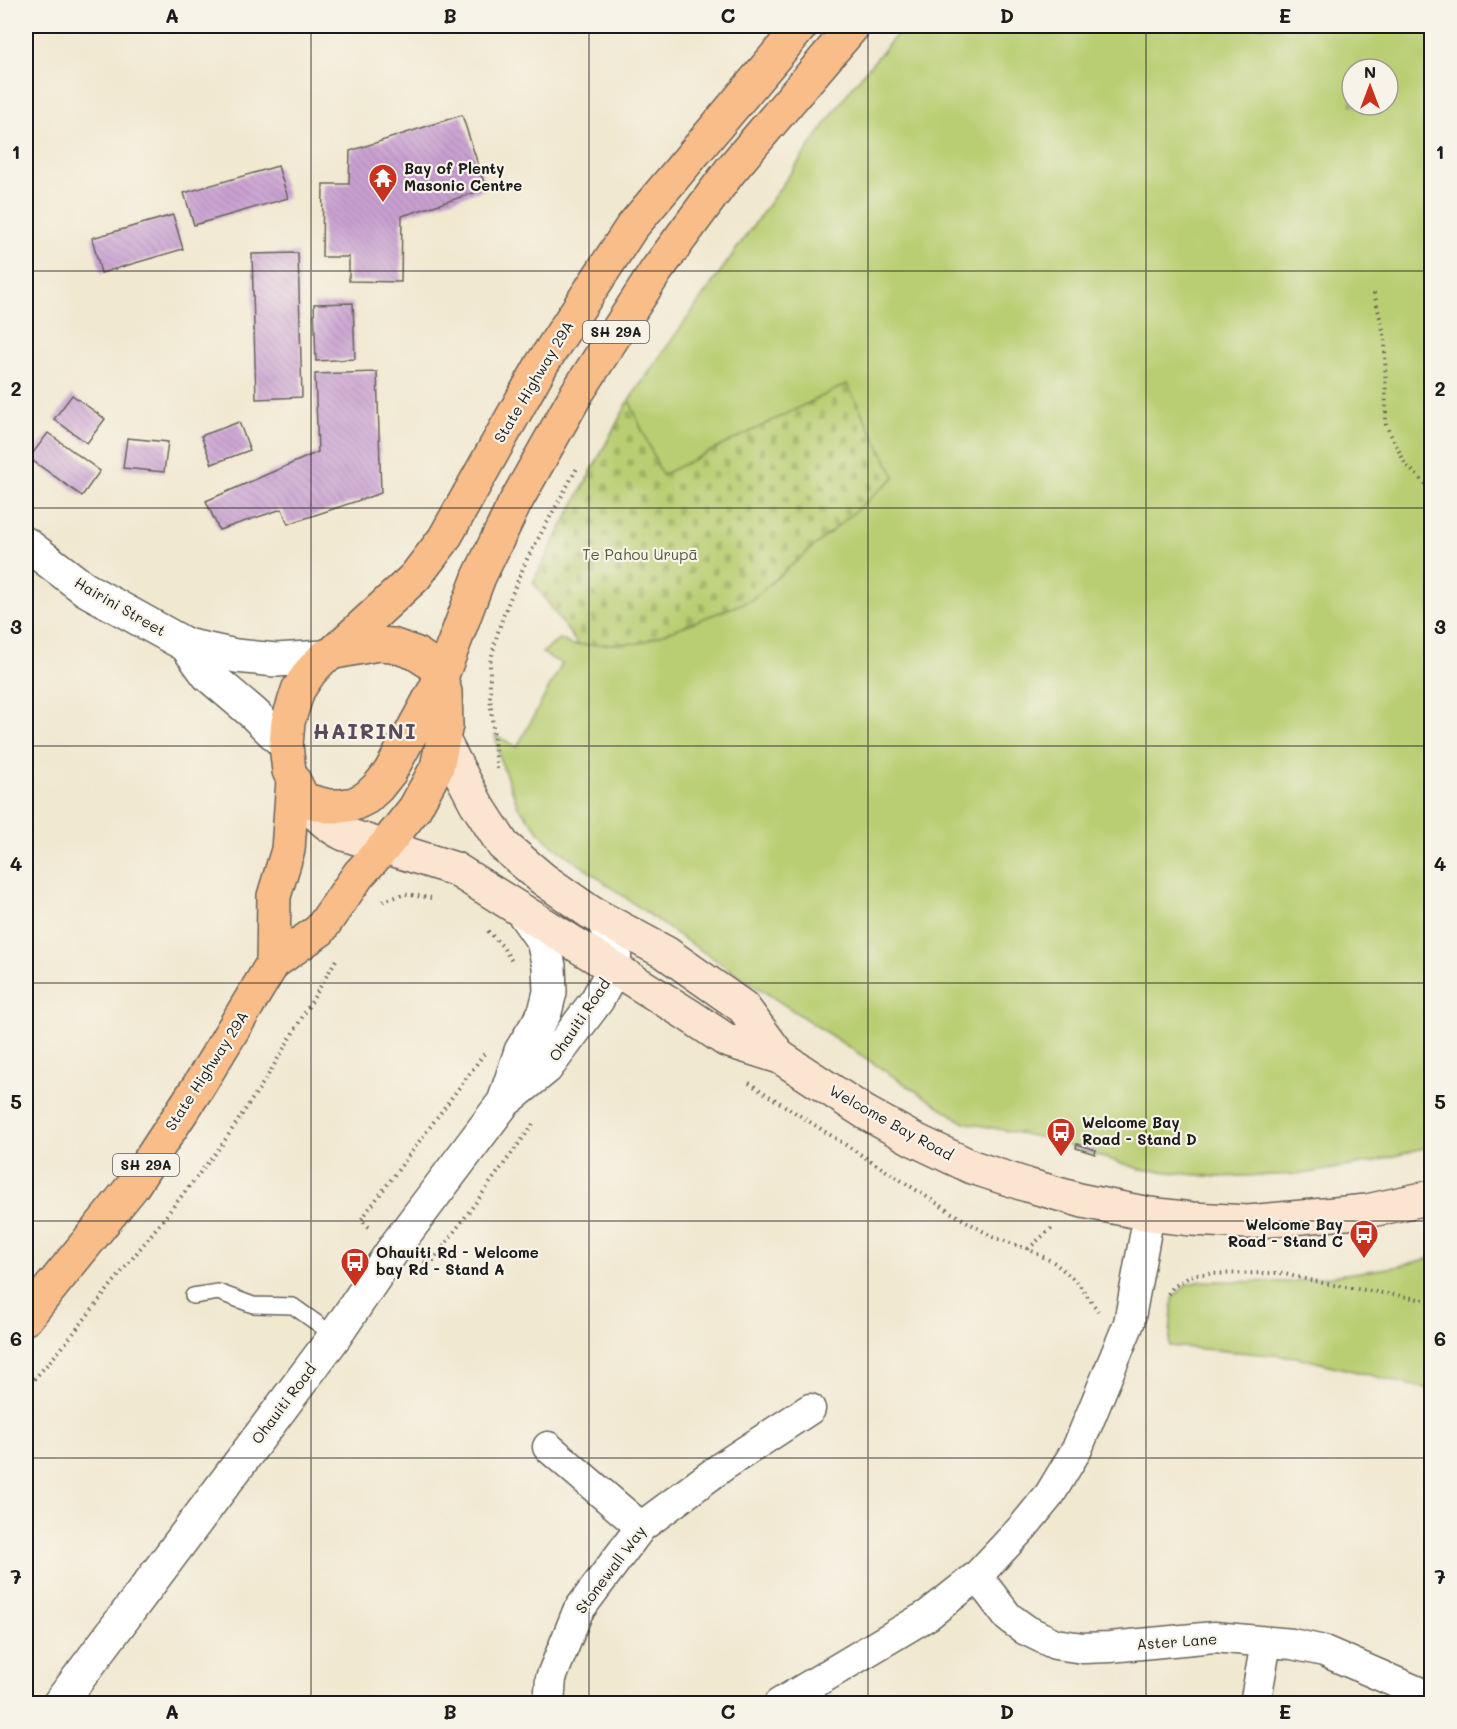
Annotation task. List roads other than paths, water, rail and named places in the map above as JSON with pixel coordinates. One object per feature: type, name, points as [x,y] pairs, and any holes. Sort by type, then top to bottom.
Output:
[{"type":"highway","name":"State Highway 29A","points":[[330,655],[409,583],[444,539],[542,364],[631,228],[801,26]]},
{"type":"highway","name":"SH 29A","points":[[330,655],[310,672],[298,690],[288,722],[287,761],[299,790],[316,804],[340,806],[354,804],[366,798],[390,772],[441,678],[479,577],[515,503],[577,393],[656,271],[730,171],[853,26]]},
{"type":"highway","points":[[330,655],[362,645],[392,645],[424,658],[432,664],[441,678]]},
{"type":"highway","name":"SH 29A","points":[[384,847],[415,808],[437,767],[444,742],[446,708],[441,678]]},
{"type":"highway","name":"SH 29A","points":[[273,963],[274,896],[288,850],[299,790]]},
{"type":"highway","name":"State Highway 29A","points":[[26,1318],[132,1187],[198,1087],[273,963],[320,930],[359,874],[384,847]]},
{"type":"main road","name":"Welcome Bay Road","points":[[444,742],[476,803],[503,844],[543,879],[603,920],[666,953],[743,1007],[780,1057]]},
{"type":"main road","name":"Welcome Bay Road","points":[[299,790],[313,811],[333,828],[455,869],[726,1040],[780,1057],[866,1113],[972,1167],[1083,1201],[1149,1214],[1192,1219],[1248,1222],[1367,1211],[1431,1197]]},
{"type":"street","name":"Hairini Street","points":[[26,544],[85,588],[186,645],[236,656],[276,660],[330,655]]},
{"type":"street","name":"Hairini Street","points":[[186,645],[208,675],[254,712],[286,745]]},
{"type":"street","name":"Ohauiti Road","points":[[504,1102],[521,1051],[545,1012],[550,992],[549,966],[543,942],[522,911]]},
{"type":"street","name":"Ohauiti Road","points":[[59,1704],[335,1336],[397,1244],[504,1102],[546,1068],[597,1000],[614,969],[615,944],[603,920]]},
{"type":"street","points":[[779,1704],[928,1615],[977,1576],[1050,1494],[1077,1449],[1129,1323],[1149,1214]]},
{"type":"street","name":"Stonewall Way","points":[[549,1704],[551,1678],[578,1611],[641,1527],[723,1466],[810,1409]]},
{"type":"street","points":[[548,1447],[641,1527]]},
{"type":"street","name":"Aster Lane","points":[[977,1576],[1008,1617],[1026,1630],[1055,1644],[1083,1648],[1110,1647],[1214,1637],[1292,1644],[1324,1651],[1431,1698]]},
{"type":"street","points":[[1255,1704],[1266,1643]]},
{"type":"lane","points":[[193,1296],[219,1292],[253,1305],[293,1306],[335,1336]]},
{"type":"place","name":"Bay of Plenty Masonic Centre","points":[[383,204]]},
{"type":"place","name":"Welcome Bay Road - Stand D","points":[[1061,1158]]},
{"type":"place","name":"Welcome Bay Road - Stand C","points":[[1364,1260]]},
{"type":"place","name":"Ohauiti Rd - Welcome bay Rd - Stand A","points":[[355,1288]]},
{"type":"district","name":"HAIRINI","points":[[365,732]]},
{"type":"park label","name":"Te Pahou Urupā","points":[[640,555]]}]
